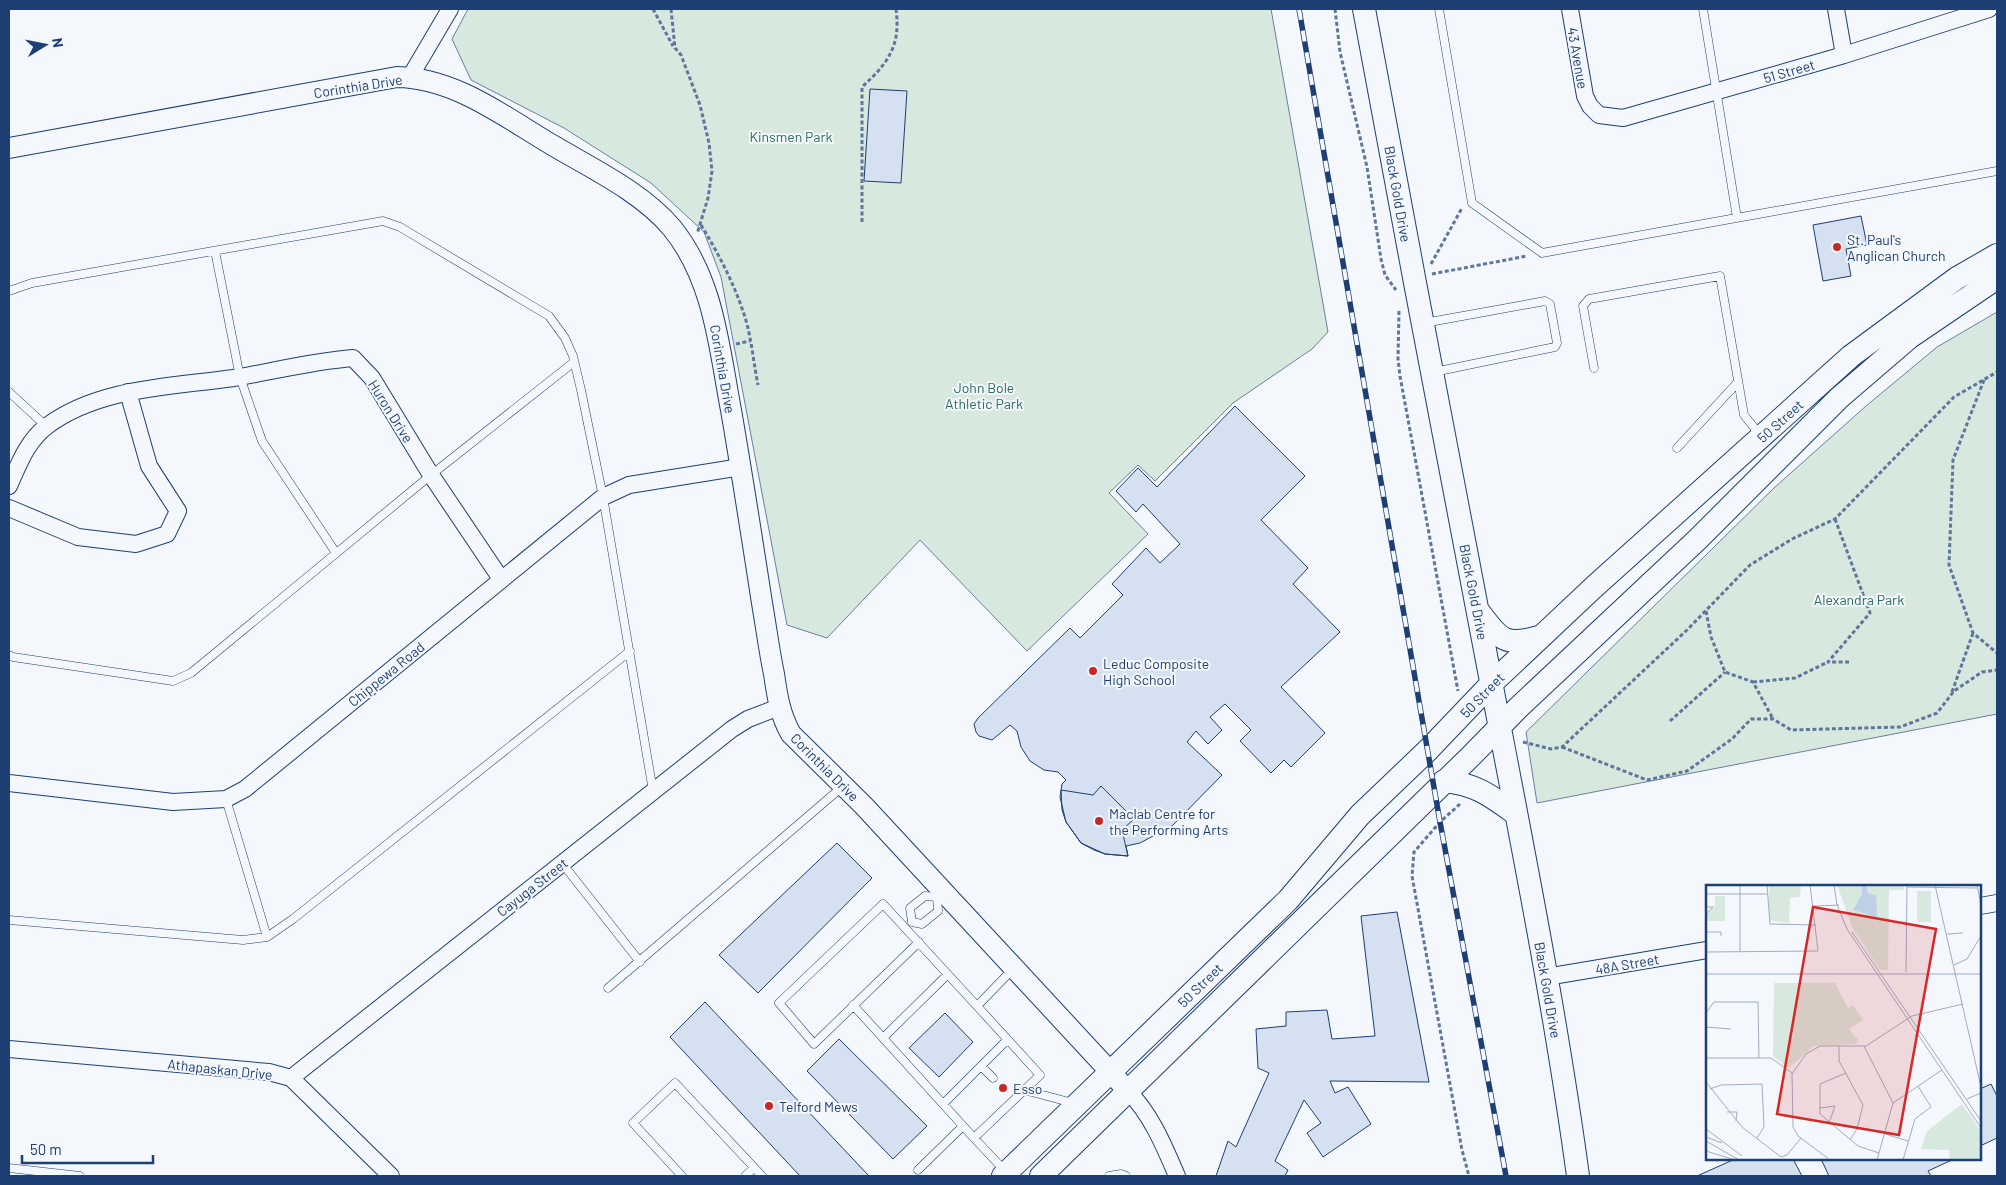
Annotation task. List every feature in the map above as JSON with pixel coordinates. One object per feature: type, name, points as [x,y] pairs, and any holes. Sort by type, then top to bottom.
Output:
[{"type":"main road","name":"Black Gold Drive","points":[[1364,9],[1411,281],[1432,372],[1502,737],[1546,977],[1578,1176]]},
{"type":"main road","name":"50 Street","points":[[1005,1175],[1288,900],[1360,815],[1491,684],[1594,587],[1852,356],[1957,278],[1997,255]]},
{"type":"main road","name":"50 Street","points":[[1041,1176],[1129,1092],[1444,781],[1502,737],[1839,398],[1910,336],[1997,278]]},
{"type":"main road","points":[[1478,611],[1496,634],[1508,640],[1522,642],[1542,636]]},
{"type":"main road","points":[[1444,781],[1482,790],[1516,814]]},
{"type":"street","points":[[410,77],[450,9]]},
{"type":"street","name":"43 Avenue","points":[[1570,9],[1585,96],[1590,106]]},
{"type":"street","points":[[1836,9],[1844,55]]},
{"type":"street","name":"51 Street","points":[[1590,106],[1599,115],[1623,118],[1844,55],[1989,9]]},
{"type":"street","name":"Corinthia Drive","points":[[9,148],[397,77],[410,77],[433,82],[470,97],[609,179],[657,211],[686,248],[701,276],[712,308],[784,723],[791,734],[844,786],[940,894],[1015,968],[1129,1092]]},
{"type":"street","name":"Huron Drive","points":[[9,486],[31,442],[47,427],[73,410],[128,392],[240,377],[329,360],[353,358],[372,378],[430,475],[501,580]]},
{"type":"street","points":[[9,508],[78,537],[136,544],[167,534],[178,511],[149,466],[128,392]]},
{"type":"street","name":"Chippewa Road","points":[[9,782],[173,802],[226,799],[245,789],[602,496],[629,485],[741,467]]},
{"type":"street","name":"Cayuga Street","points":[[292,1078],[732,729],[748,719],[780,707]]},
{"type":"street","points":[[1981,906],[1997,903]]},
{"type":"street","name":"48A Street","points":[[1546,977],[1706,950]]},
{"type":"street","name":"Athapaskan Drive","points":[[9,1049],[269,1072],[292,1078],[392,1176]]},
{"type":"street","points":[[1129,1092],[1141,1105],[1154,1126],[1177,1176]]},
{"type":"lane","points":[[1439,9],[1472,203],[1542,253],[1997,171]]},
{"type":"lane","points":[[1702,9],[1737,218]]},
{"type":"lane","points":[[9,291],[32,283],[383,222],[400,227],[549,316],[565,338],[574,362],[602,496],[653,791]]},
{"type":"lane","points":[[215,251],[240,377],[262,441],[336,553]]},
{"type":"lane","points":[[1594,368],[1583,306],[1589,299],[1720,276],[1744,415],[1761,437]]},
{"type":"lane","points":[[1422,323],[1545,302],[1550,304],[1557,343],[1555,347],[1432,372]]},
{"type":"lane","points":[[9,655],[173,681],[191,673],[430,475],[574,362]]},
{"type":"lane","points":[[1677,448],[1738,382]]},
{"type":"lane","points":[[9,392],[47,427]]},
{"type":"lane","points":[[9,920],[243,940],[267,938],[630,651]]},
{"type":"lane","points":[[608,988],[844,786]]},
{"type":"lane","points":[[226,799],[267,938]]},
{"type":"lane","points":[[562,863],[640,962]]},
{"type":"lane","points":[[906,929],[912,922],[910,908],[925,896],[940,894],[938,911],[922,924],[912,922]]},
{"type":"lane","points":[[918,942],[814,1044],[778,1003],[883,904],[918,942],[947,975],[978,1006],[1040,1075],[1024,1090],[1011,1097],[974,1138]]},
{"type":"lane","points":[[978,1006],[1015,968]]},
{"type":"lane","points":[[883,1038],[947,975]]},
{"type":"lane","points":[[853,1006],[974,1138],[1005,1175]]},
{"type":"lane","points":[[943,1104],[1007,1040]]},
{"type":"lane","points":[[981,1066],[993,1078]]},
{"type":"lane","points":[[682,1176],[633,1124],[675,1083],[762,1176]]},
{"type":"lane","points":[[1024,1090],[1078,1104]]},
{"type":"lane","points":[[918,1170],[962,1126]]},
{"type":"lane","points":[[9,1168],[80,1176]]},
{"type":"lane","points":[[745,1176],[754,1168]]},
{"type":"lane","points":[[1109,1176],[1121,1174],[1126,1176]]},
{"type":"path","points":[[653,9],[680,55],[700,105],[709,143],[712,171],[708,198],[699,230],[686,248]]},
{"type":"path","points":[[672,9],[675,48]]},
{"type":"path","points":[[862,222],[862,86],[885,64],[895,45],[898,23],[896,9]]},
{"type":"path","points":[[1335,9],[1340,52],[1367,167],[1381,259],[1385,275],[1390,281]]},
{"type":"path","points":[[1411,281],[1470,192]]},
{"type":"path","points":[[700,225],[715,248],[747,324],[758,385]]},
{"type":"path","points":[[1390,281],[1411,281],[1542,253]]},
{"type":"path","points":[[1390,281],[1411,281]]},
{"type":"path","points":[[1399,310],[1398,359],[1400,376],[1461,716]]},
{"type":"path","points":[[1562,747],[1706,611],[1750,565],[1792,539],[1835,519],[1954,398],[1997,372]]},
{"type":"path","points":[[1985,380],[1953,460],[1949,565],[1973,633],[1997,653]]},
{"type":"path","points":[[1706,611],[1711,636],[1726,672],[1753,682],[1795,678],[1828,662],[1870,613],[1835,519]]},
{"type":"path","points":[[1951,694],[1973,633]]},
{"type":"path","points":[[1828,662],[1849,662]]},
{"type":"path","points":[[1753,682],[1773,719],[1791,730],[1900,727],[1937,713],[1954,691],[1982,672],[1997,670]]},
{"type":"path","points":[[1670,721],[1726,672]]},
{"type":"path","points":[[1502,737],[1520,732],[1523,743],[1551,748],[1562,747],[1647,780],[1687,771],[1732,739],[1751,719],[1773,719]]},
{"type":"path","points":[[1468,1176],[1416,896],[1412,865],[1414,852],[1440,822],[1467,797],[1470,786]]},
{"type":"green space","points":[[468,9],[1271,9],[1328,332],[1312,349],[1233,403],[1155,481],[1138,465],[1109,493],[1148,534],[1027,651],[920,540],[827,638],[787,625],[721,277],[704,232],[651,183],[564,128],[471,80],[452,39]]},
{"type":"green space","name":"Alexandra Park","points":[[1997,312],[1997,714],[1537,803],[1526,732],[1774,488],[1866,406],[1937,347]]},
{"type":"building","points":[[870,89],[907,91],[901,183],[864,181]]},
{"type":"building","name":"St. Paul's Anglican Church","points":[[1861,216],[1867,245],[1846,249],[1851,276],[1823,281],[1813,225]]},
{"type":"building","points":[[1235,406],[1305,476],[1261,520],[1308,568],[1293,584],[1340,632],[1281,687],[1325,733],[1291,767],[1284,760],[1271,773],[1240,741],[1251,730],[1225,704],[1210,717],[1222,730],[1208,744],[1196,731],[1187,742],[1222,775],[1172,826],[1140,843],[1126,846],[1128,856],[1105,854],[1081,843],[1066,822],[1060,797],[1062,784],[1066,780],[1058,772],[1044,770],[1030,761],[1021,747],[1017,731],[1010,725],[992,740],[979,736],[974,724],[1070,628],[1080,638],[1123,595],[1112,584],[1146,548],[1160,563],[1180,544],[1143,504],[1136,512],[1116,491],[1138,468],[1157,487]]},
{"type":"building","name":"Maclab Centre for the Performing Arts","points":[[1101,786],[1134,819],[1122,830],[1128,856],[1105,854],[1081,843],[1066,822],[1062,810],[1061,790],[1093,795]]},
{"type":"building","points":[[837,843],[872,878],[758,993],[719,955]]},
{"type":"building","points":[[1397,912],[1429,1082],[1330,1081],[1335,1093],[1348,1087],[1371,1124],[1323,1157],[1307,1133],[1321,1123],[1304,1100],[1275,1161],[1288,1170],[1285,1176],[1216,1176],[1228,1141],[1236,1147],[1269,1073],[1258,1068],[1256,1029],[1286,1026],[1286,1012],[1327,1010],[1332,1039],[1375,1036],[1361,916]]},
{"type":"building","name":"Telford Mews","points":[[705,1002],[869,1176],[800,1176],[670,1037]]},
{"type":"building","points":[[945,1013],[973,1042],[939,1077],[909,1048]]},
{"type":"building","points":[[839,1039],[927,1126],[893,1159],[807,1071]]},
{"type":"building","points":[[1991,1084],[1997,1096],[1997,1138],[1981,1146],[1981,1089]]},
{"type":"building","points":[[1733,1160],[1794,1160],[1802,1176],[1697,1176]]},
{"type":"building","points":[[1952,1160],[1928,1171],[1931,1176],[1829,1176],[1822,1161]]},
{"type":"railway","points":[[1299,9],[1440,822],[1506,1176]]},
{"type":"place","name":"St. Paul's Anglican Church","points":[[1837,247]]},
{"type":"place","name":"Leduc Composite High School","points":[[1093,671]]},
{"type":"place","name":"Maclab Centre for the Performing Arts","points":[[1099,821]]},
{"type":"place","name":"Esso","points":[[1003,1088]]},
{"type":"place","name":"Telford Mews","points":[[769,1106]]},
{"type":"park label","name":"Kinsmen Park","points":[[791,136]]},
{"type":"park label","name":"John Bole Athletic Park","points":[[984,396]]}]
